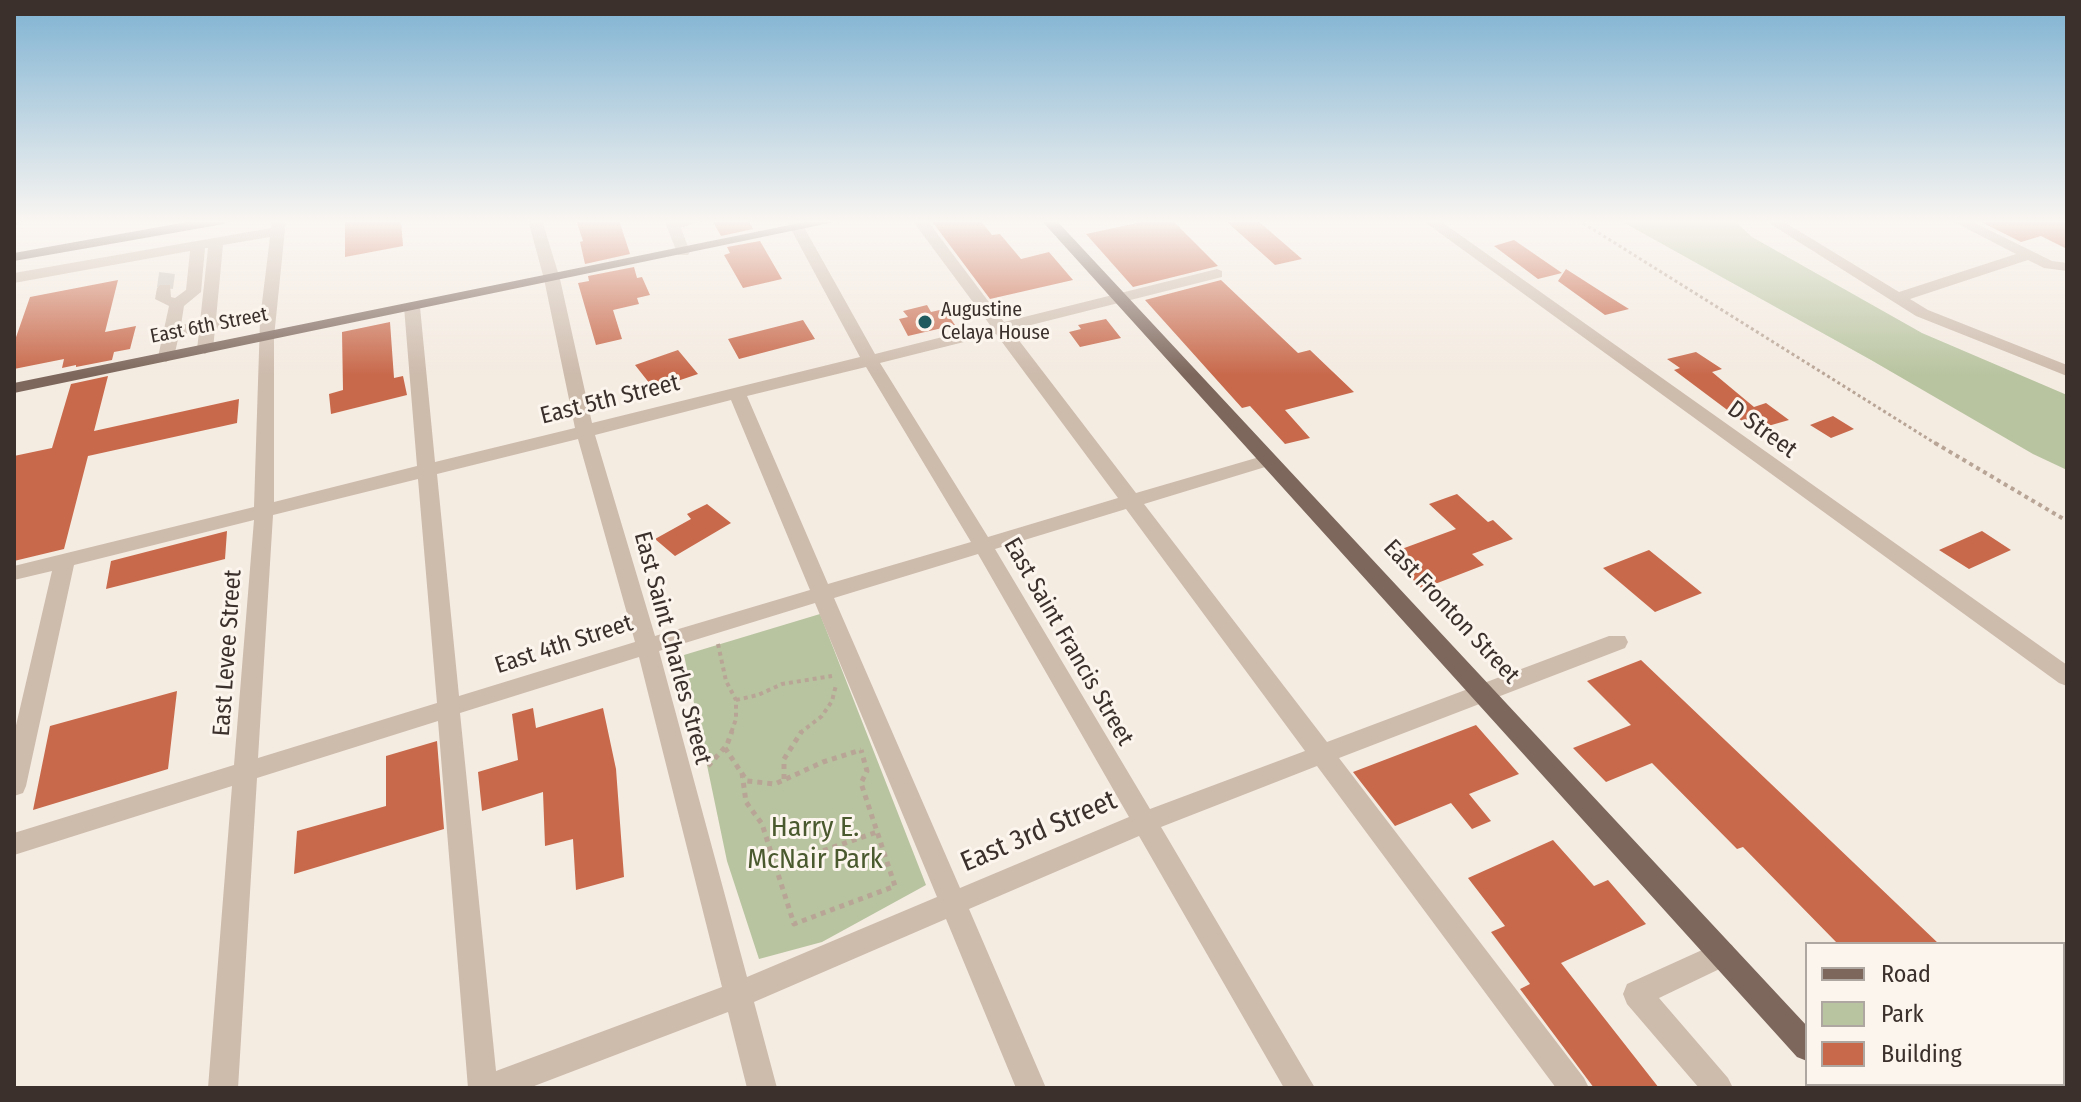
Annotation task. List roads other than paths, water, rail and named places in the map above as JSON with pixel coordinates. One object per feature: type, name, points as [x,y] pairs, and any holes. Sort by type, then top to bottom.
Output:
[{"type":"main road","name":"East 6th Street","points":[[14,388],[589,271]]},
{"type":"main road","name":"East Fronton Street","points":[[1094,271],[1486,694],[1805,1045]]},
{"type":"street","points":[[14,278],[61,271]]},
{"type":"street","points":[[166,357],[177,304],[193,292],[195,271]]},
{"type":"street","points":[[205,349],[213,271]]},
{"type":"street","name":"East Levee Street","points":[[223,1088],[264,510],[266,337],[273,271]]},
{"type":"street","name":"East Saint Charles Street","points":[[550,271],[585,431],[647,646],[762,1088]]},
{"type":"street","name":"East Saint Francis Street","points":[[821,271],[1300,1088]]},
{"type":"street","points":[[959,271],[1574,1088]]},
{"type":"street","name":"D Street","points":[[1501,271],[2067,677]]},
{"type":"street","points":[[1855,271],[1922,313],[2067,371]]},
{"type":"street","points":[[1898,298],[1979,271]]},
{"type":"street","name":"East 5th Street","points":[[14,573],[1217,274]]},
{"type":"street","points":[[165,288],[163,299],[177,304]]},
{"type":"street","points":[[412,307],[483,1088]]},
{"type":"street","points":[[171,332],[269,314]]},
{"type":"street","points":[[737,393],[1031,1088]]},
{"type":"street","name":"East 4th Street","points":[[14,844],[647,646],[1269,460]]},
{"type":"street","points":[[14,786],[65,560]]},
{"type":"street","name":"East 3rd Street","points":[[490,1088],[737,995],[1142,823],[1617,642]]},
{"type":"street","points":[[1718,1088],[1637,994],[1722,954]]},
{"type":"tunnel","points":[[165,288],[167,273]]},
{"type":"place","name":"Augustine Celaya House","points":[[925,322]]},
{"type":"park label","name":"Harry E. McNair Park","points":[[815,844]]}]
